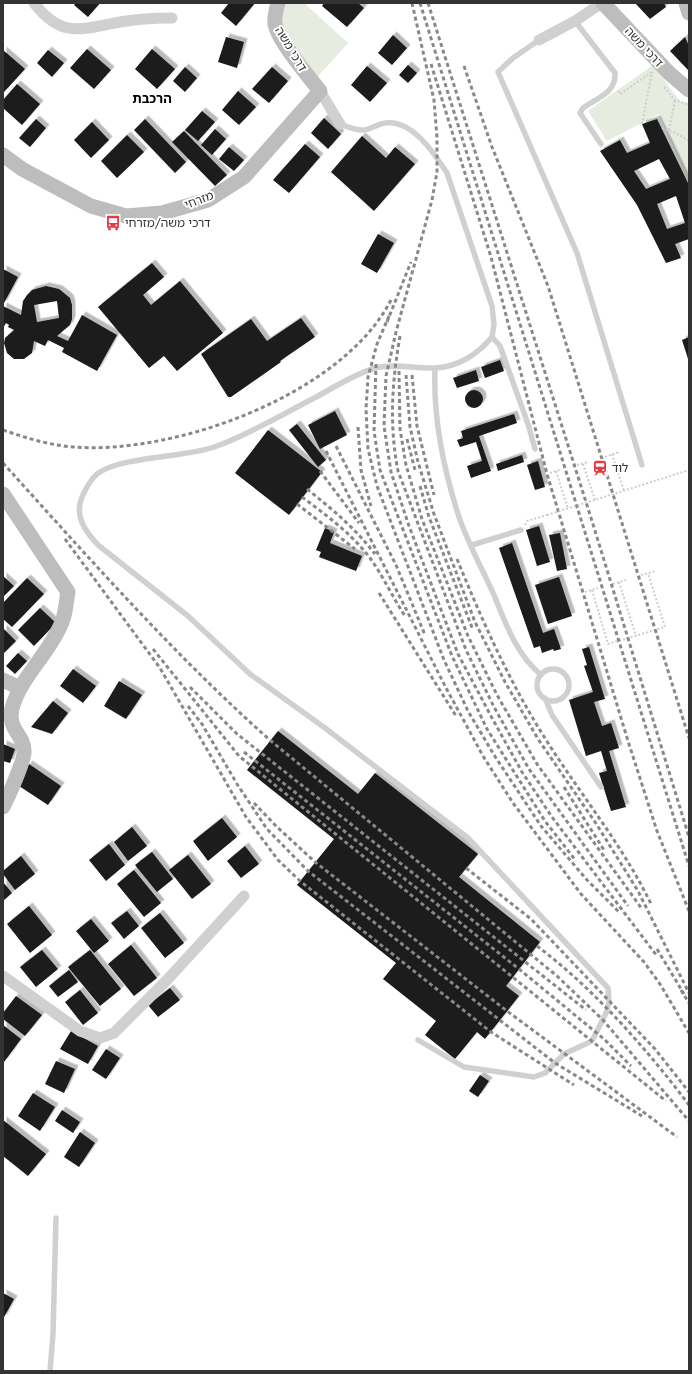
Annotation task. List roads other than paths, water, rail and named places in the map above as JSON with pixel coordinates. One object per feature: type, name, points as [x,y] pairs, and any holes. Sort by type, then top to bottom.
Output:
[{"type":"street","points":[[34,3],[44,16],[55,25],[82,30],[127,21],[172,18]]},
{"type":"street","name":"דרכי משה","points":[[278,3],[275,17],[278,33],[320,91]]},
{"type":"street","points":[[539,40],[575,21],[603,3]]},
{"type":"street","name":"דרכי משה","points":[[603,3],[669,73],[688,89]]},
{"type":"street","points":[[686,3],[689,13]]},
{"type":"street","points":[[320,91],[340,124]]},
{"type":"street","name":"מזרחי","points":[[3,155],[22,170],[91,206],[126,216],[162,213],[208,200],[244,177],[320,91]]},
{"type":"street","points":[[3,494],[68,592],[62,621],[45,652],[20,688],[12,710],[12,726],[21,740],[24,751],[3,807]]},
{"type":"street","points":[[3,680],[20,688]]},
{"type":"street","points":[[3,976],[80,1031],[100,1038],[114,1033],[167,980],[244,896]]},
{"type":"lane","points":[[575,21],[615,73],[613,88],[582,108],[580,113],[601,144]]},
{"type":"lane","points":[[539,40],[513,58],[498,72],[577,253],[642,465]]},
{"type":"lane","points":[[340,124],[364,130],[385,123],[407,127],[415,133],[441,163],[447,173],[492,306],[494,324],[492,337],[480,350],[451,365],[435,368],[399,365],[375,368],[348,379],[217,446],[185,454],[111,467],[98,474],[85,489],[79,512],[85,529],[98,545],[188,616],[250,674],[325,728],[468,838],[608,988],[609,1002],[607,1011],[592,1041],[564,1054],[545,1073],[534,1077],[519,1073],[464,1068],[418,1040]]},
{"type":"lane","points":[[492,337],[500,346],[528,424],[535,449]]},
{"type":"lane","points":[[435,368],[434,392],[440,442],[458,515],[515,642],[528,664],[541,675]]},
{"type":"lane","points":[[472,545],[522,530]]},
{"type":"lane","points":[[545,698],[550,700],[560,699],[568,692],[569,682],[564,673],[555,669],[550,669],[541,675],[537,685],[538,690],[545,698],[552,715],[601,787]]},
{"type":"lane","points":[[50,1371],[53,1334],[56,1218]]},
{"type":"railway","points":[[412,3],[434,100],[437,138],[437,172],[432,200],[396,332],[386,376],[384,426],[391,472],[409,526],[458,654],[492,718],[522,772],[552,817],[657,956]]},
{"type":"railway","points":[[420,3],[689,866]]},
{"type":"railway","points":[[428,3],[592,521],[689,837]]},
{"type":"railway","points":[[431,64],[491,257],[547,474],[628,741],[657,831],[689,911]]},
{"type":"railway","points":[[464,66],[492,147],[548,286],[689,738]]},
{"type":"railway","points":[[387,322],[411,262]]},
{"type":"railway","points":[[3,430],[55,445],[73,447],[114,447],[159,441],[206,429],[252,412],[296,390],[335,364],[367,334],[391,300]]},
{"type":"railway","points":[[389,316],[377,344],[368,377],[366,409],[368,449],[377,486],[444,660],[468,711],[494,755],[541,826],[587,880],[619,912]]},
{"type":"railway","points":[[400,336],[393,387],[393,437],[398,471],[466,650],[494,707],[529,769],[628,906]]},
{"type":"railway","points":[[376,364],[374,431],[380,470],[452,656],[487,729],[545,821],[576,861]]},
{"type":"railway","points":[[399,371],[400,429],[406,465],[422,519],[468,636],[497,695],[537,764],[642,909]]},
{"type":"railway","points":[[406,375],[410,427],[418,462],[434,514],[475,622],[505,682],[538,739],[597,825],[638,891],[689,993]]},
{"type":"railway","points":[[412,375],[417,426],[434,495]]},
{"type":"railway","points":[[358,427],[361,470],[371,506]]},
{"type":"railway","points":[[407,439],[415,470]]},
{"type":"railway","points":[[336,446],[396,565],[425,635]]},
{"type":"railway","points":[[326,451],[445,686],[483,756],[513,803],[581,894],[644,962],[660,984],[689,1033]]},
{"type":"railway","points":[[3,463],[133,606],[235,709],[271,741],[557,976],[603,1020],[689,1121]]},
{"type":"railway","points":[[320,471],[359,523]]},
{"type":"railway","points":[[420,486],[429,517],[473,630]]},
{"type":"railway","points":[[307,489],[352,528],[375,554]]},
{"type":"railway","points":[[302,497],[338,525],[363,549],[375,565],[405,616]]},
{"type":"railway","points":[[297,504],[355,549]]},
{"type":"railway","points":[[65,539],[160,668],[246,817],[278,860],[300,881],[491,1032],[574,1085]]},
{"type":"railway","points":[[457,559],[496,649],[530,714],[628,862],[652,906]]},
{"type":"railway","points":[[379,593],[456,716]]},
{"type":"railway","points":[[153,649],[239,756],[666,1101]]},
{"type":"railway","points":[[190,687],[237,734],[586,1010]]},
{"type":"railway","points":[[188,706],[202,724],[237,784],[267,829],[308,871],[555,1063],[642,1116]]},
{"type":"railway","points":[[244,752],[519,969],[604,1039],[631,1066]]},
{"type":"railway","points":[[564,787],[604,850]]},
{"type":"railway","points":[[254,803],[277,827],[315,862],[507,1011],[677,1137]]},
{"type":"railway","points":[[466,868],[531,919],[655,1049],[689,1092]]},
{"type":"railway","points":[[537,946],[599,1000],[637,1041],[689,1105]]},
{"type":"railway","points":[[657,949],[684,994]]},
{"type":"railway","points":[[681,990],[689,1003]]},
{"type":"place","name":"דרכי משה/מזרחי","points":[[113,223]]},
{"type":"place","name":"לוד","points":[[600,468]]},
{"type":"district","name":"הרכבת","points":[[152,98]]}]
